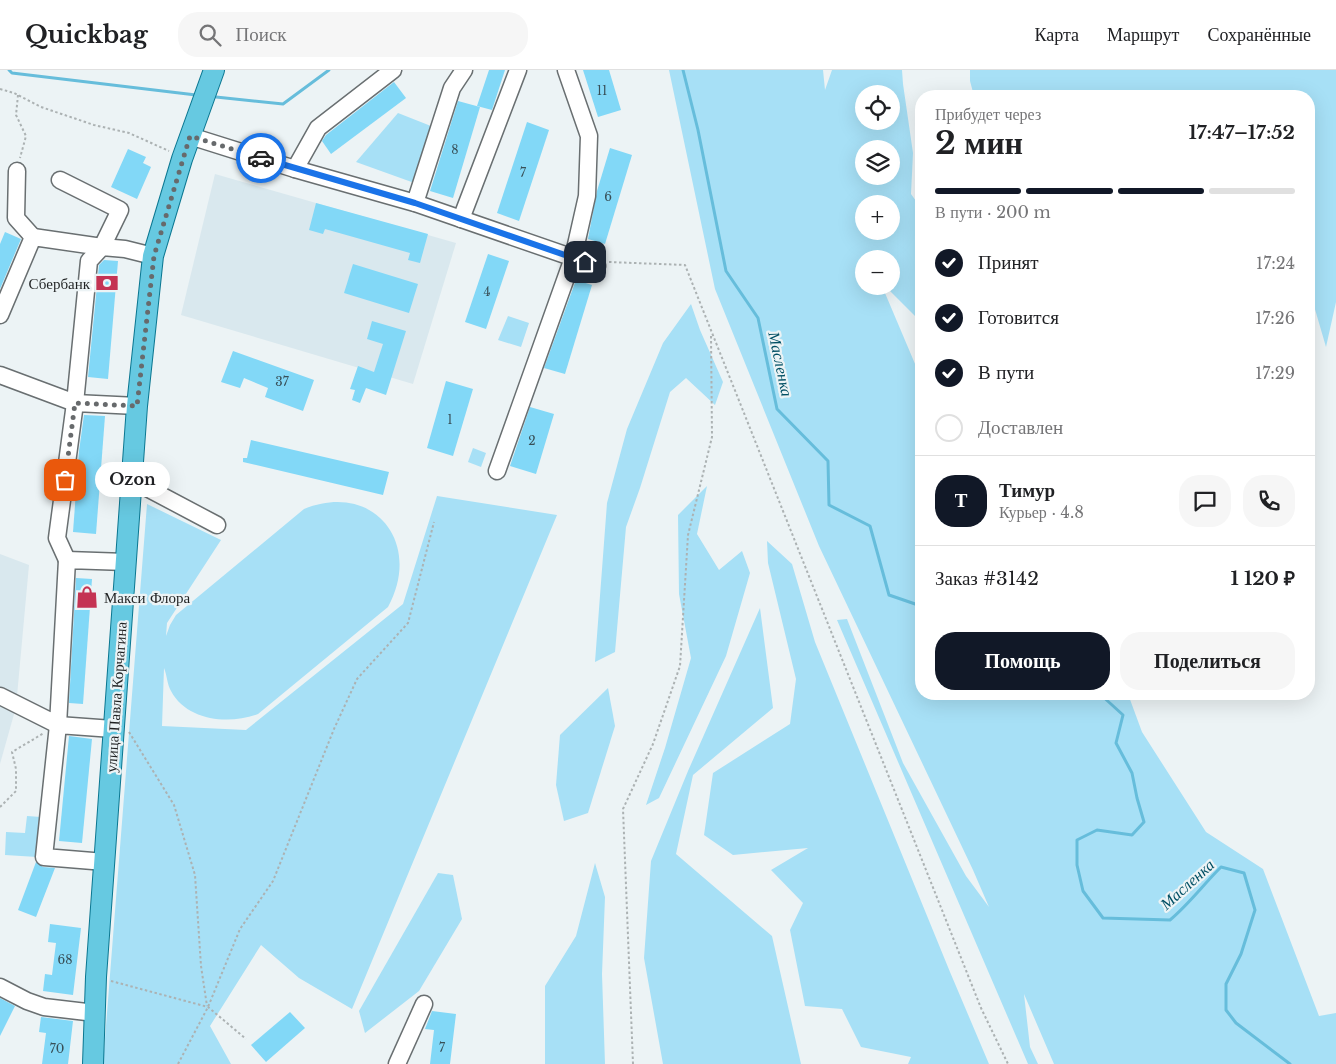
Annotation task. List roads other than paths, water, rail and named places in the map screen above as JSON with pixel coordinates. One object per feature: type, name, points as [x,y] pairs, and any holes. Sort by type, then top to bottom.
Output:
[{"type":"main road","name":"улица Павла Корчагина","points":[[93,1064],[96,977],[105,862],[121,730],[126,562],[137,406],[154,256],[182,159],[214,70]]},
{"type":"street","points":[[294,169],[318,128],[393,70]]},
{"type":"street","points":[[415,203],[452,88],[464,70]]},
{"type":"street","points":[[461,220],[518,70]]},
{"type":"street","points":[[497,471],[573,258],[587,196],[589,136],[566,70]]},
{"type":"street","points":[[190,136],[294,169],[415,203],[573,258],[602,264]]},
{"type":"street","points":[[17,171],[16,218],[34,237],[125,249],[154,256]]},
{"type":"street","points":[[60,180],[120,210],[102,247],[89,261],[75,403],[57,538],[67,560],[58,725],[48,787],[44,857],[105,862]]},
{"type":"street","points":[[0,314],[34,237]]},
{"type":"street","points":[[0,375],[75,403],[137,406]]},
{"type":"street","points":[[132,480],[218,525]]},
{"type":"street","points":[[67,560],[126,562]]},
{"type":"street","points":[[0,696],[58,725],[121,730]]},
{"type":"street","points":[[0,987],[27,1001],[44,1007],[96,1013]]},
{"type":"street","points":[[397,1064],[424,1004]]},
{"type":"waterway","name":"Масленка","points":[[9,70],[12,73],[196,95]]},
{"type":"waterway","name":"Масленка","points":[[216,97],[283,104],[329,70]]},
{"type":"waterway","name":"Масленка","points":[[683,70],[698,130],[726,271],[758,318],[777,409],[828,461],[829,505],[870,526],[889,595],[915,604]]},
{"type":"waterway","name":"Масленка","points":[[1107,700],[1123,715],[1116,743],[1132,773],[1144,822],[1132,835],[1097,830],[1077,840],[1077,865],[1083,891],[1103,918],[1170,920],[1221,867],[1244,873],[1255,910],[1241,954],[1226,984],[1226,1010],[1236,1023],[1290,1064]]},
{"type":"place","name":"Сбербанк","points":[[107,283]]},
{"type":"place","name":"Ozon","points":[[65,480]]},
{"type":"place","name":"Макси Флора","points":[[87,597]]}]
